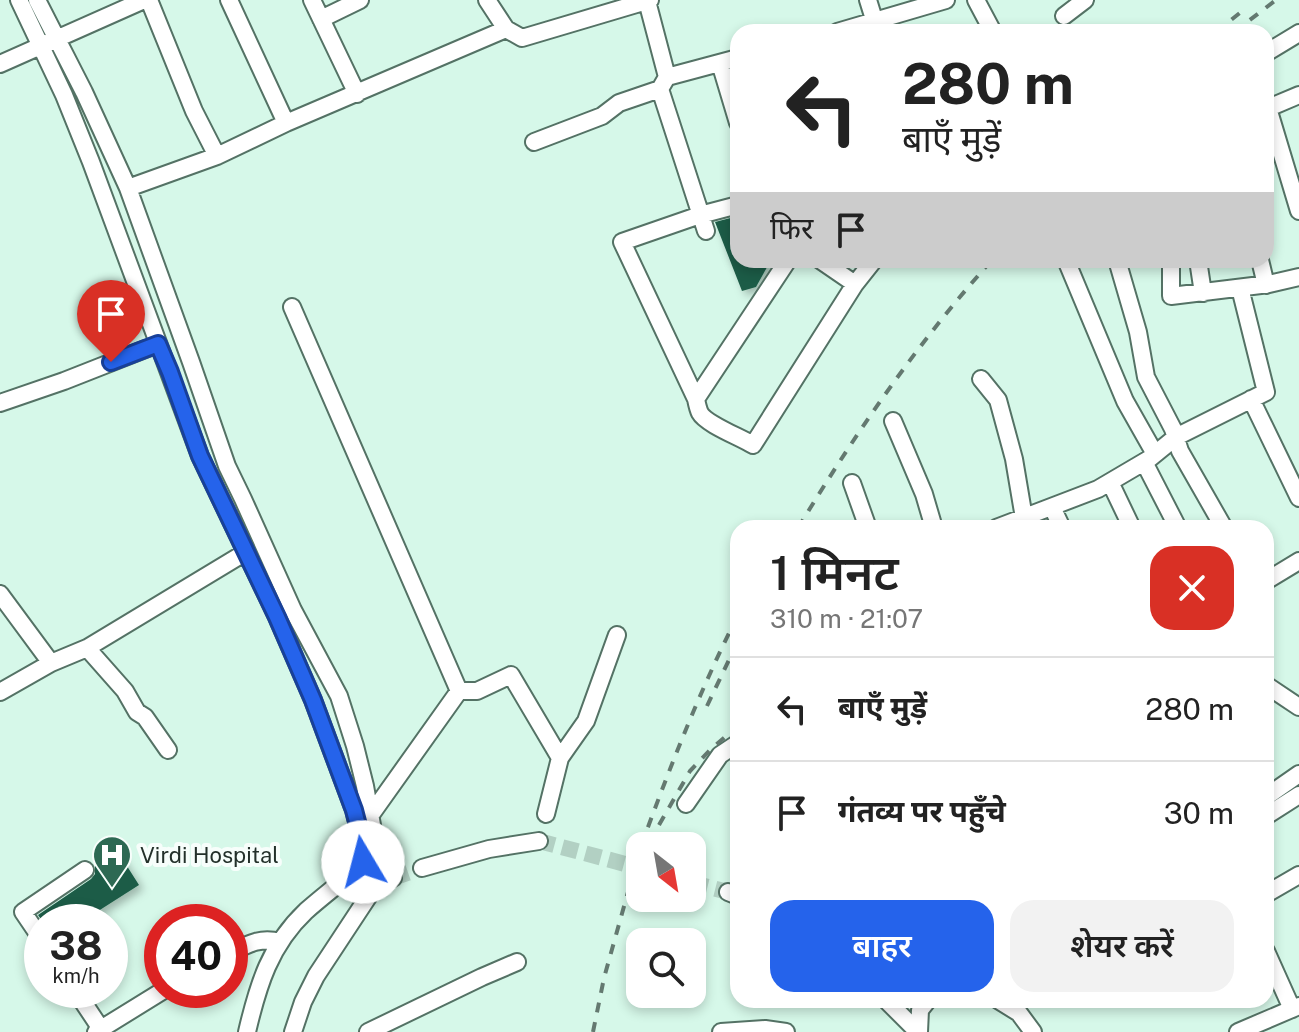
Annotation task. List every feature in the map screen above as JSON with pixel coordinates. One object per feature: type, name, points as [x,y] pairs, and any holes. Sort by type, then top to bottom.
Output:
[{"type":"street","points":[[19,0],[64,95],[96,174],[200,456],[277,617],[318,714],[370,863]]},
{"type":"street","points":[[37,0],[128,188],[227,466],[293,610],[339,696],[365,786],[370,816],[371,886],[368,897],[316,976],[293,1032]]},
{"type":"street","points":[[0,64],[147,0],[194,111],[217,156]]},
{"type":"street","points":[[229,0],[286,123]]},
{"type":"street","points":[[312,0],[357,94]]},
{"type":"street","points":[[321,19],[360,0]]},
{"type":"street","points":[[487,0],[506,29],[522,38],[603,6],[648,0],[663,83],[703,223]]},
{"type":"street","points":[[868,0],[875,24]]},
{"type":"street","points":[[884,24],[946,0]]},
{"type":"street","points":[[976,0],[989,24]]},
{"type":"street","points":[[1064,16],[1085,0]]},
{"type":"street","points":[[128,188],[217,156],[286,123],[506,29]]},
{"type":"street","points":[[1274,48],[1299,33]]},
{"type":"street","points":[[534,142],[602,116],[619,103],[663,83],[730,60]]},
{"type":"street","points":[[720,63],[730,96]]},
{"type":"street","points":[[1274,105],[1299,95]]},
{"type":"street","points":[[1274,131],[1299,211]]},
{"type":"street","points":[[730,209],[703,223],[622,242],[701,415],[714,426],[753,445],[868,268]]},
{"type":"street","points":[[696,399],[783,268]]},
{"type":"street","points":[[832,268],[855,284]]},
{"type":"street","points":[[1069,268],[1175,520]]},
{"type":"street","points":[[1119,268],[1138,332],[1146,377],[1173,429],[1180,451],[1219,520]]},
{"type":"street","points":[[1171,268],[1171,296],[1266,285],[1299,277]]},
{"type":"street","points":[[1199,268],[1203,293]]},
{"type":"street","points":[[1262,268],[1266,285]]},
{"type":"street","points":[[1018,520],[1098,489],[1149,458],[1176,437],[1266,392],[1240,288]]},
{"type":"street","points":[[292,307],[459,691]]},
{"type":"street","points":[[0,403],[158,344]]},
{"type":"street","points":[[981,379],[998,400],[1014,459],[1024,518]]},
{"type":"street","points":[[1251,399],[1299,498]]},
{"type":"street","points":[[893,421],[932,520]]},
{"type":"street","points":[[1110,482],[1128,520]]},
{"type":"street","points":[[852,483],[865,520]]},
{"type":"street","points":[[1052,507],[1058,520]]},
{"type":"street","points":[[0,692],[51,663],[87,648],[246,552]]},
{"type":"street","points":[[1274,576],[1299,561]]},
{"type":"street","points":[[0,594],[51,663]]},
{"type":"street","points":[[546,814],[560,758],[586,721],[617,635]]},
{"type":"street","points":[[87,648],[125,691],[137,712],[145,717],[168,750]]},
{"type":"street","points":[[459,691],[477,691],[511,675],[560,758]]},
{"type":"street","points":[[1274,690],[1299,707]]},
{"type":"street","points":[[370,816],[459,691]]},
{"type":"street","points":[[686,804],[720,755],[730,748]]},
{"type":"street","points":[[1274,791],[1299,774]]},
{"type":"street","points":[[1274,811],[1299,795]]},
{"type":"street","points":[[422,868],[489,849],[539,841]]},
{"type":"street","points":[[247,1032],[263,974],[280,942],[306,911],[370,863]]},
{"type":"street","points":[[35,904],[85,870]]},
{"type":"street","points":[[1274,889],[1299,875]]},
{"type":"street","points":[[371,886],[393,878]]},
{"type":"street","points":[[248,945],[267,938],[280,942]]},
{"type":"street","points":[[368,1032],[517,962]]},
{"type":"street","points":[[1238,1032],[1296,1007],[1274,966]]},
{"type":"street","points":[[86,1008],[99,1031],[144,1003]]},
{"type":"street","points":[[895,1008],[919,1032]]},
{"type":"street","points":[[919,1032],[922,1008]]},
{"type":"street","points":[[1011,1008],[1019,1013],[1033,1032]]},
{"type":"street","points":[[721,1032],[765,1029],[786,1032]]},
{"type":"building","points":[[730,218],[730,260],[715,222]]},
{"type":"building","points":[[733,268],[767,268],[756,287],[742,291]]},
{"type":"building","points":[[118,852],[139,885],[109,904],[54,904],[91,879],[95,866]]},
{"type":"tunnel","points":[[539,841],[626,864]]},
{"type":"tunnel","points":[[393,878],[422,868]]},
{"type":"tunnel","points":[[706,886],[728,892]]},
{"type":"railway","points":[[1244,24],[1276,0]]},
{"type":"railway","points":[[1226,24],[1241,12]]},
{"type":"railway","points":[[803,520],[889,390],[938,323],[985,268]]},
{"type":"railway","points":[[646,832],[686,729],[730,632]]},
{"type":"railway","points":[[707,706],[730,658]]},
{"type":"railway","points":[[659,825],[690,771],[730,733]]},
{"type":"railway","points":[[593,1032],[626,899]]},
{"type":"place","name":"Virdi Hospital","points":[[112,889]]},
{"type":"route","points":[[111,362],[158,344],[200,456],[313,700],[354,810],[363,845],[363,862]]}]
